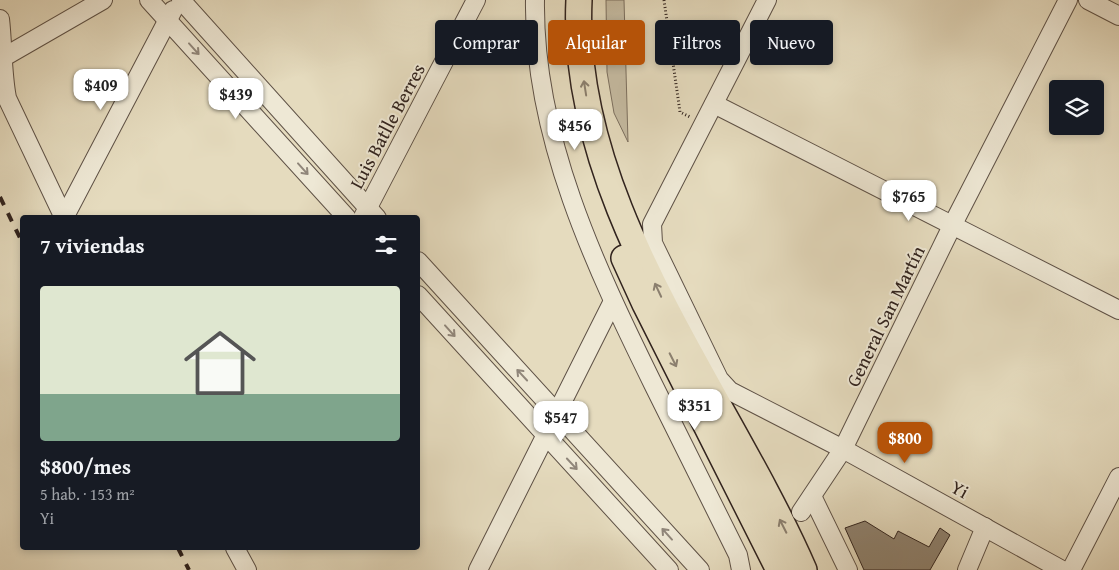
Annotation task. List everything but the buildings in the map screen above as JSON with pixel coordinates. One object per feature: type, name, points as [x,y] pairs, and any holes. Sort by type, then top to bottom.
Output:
[{"type":"highway","points":[[562,0],[564,53],[572,106],[587,164],[597,193],[645,304],[780,570]]},
{"type":"highway","points":[[580,0],[581,50],[587,98],[599,147],[616,195],[661,298],[751,464],[804,570]]},
{"type":"street","points":[[4,57],[102,0]]},
{"type":"street","points":[[149,0],[344,215]]},
{"type":"street","points":[[66,215],[179,0],[369,214]]},
{"type":"street","name":"Luis Batlle Berres","points":[[369,214],[476,0]]},
{"type":"street","points":[[703,124],[767,0]]},
{"type":"street","name":"General San Martín","points":[[801,512],[843,449],[952,226],[1068,0]]},
{"type":"street","points":[[1088,0],[1119,16]]},
{"type":"street","points":[[534,1],[535,35],[545,101],[556,145],[581,222],[613,301],[738,555],[741,570]]},
{"type":"street","points":[[0,19],[7,98],[63,215]]},
{"type":"street","points":[[714,104],[1119,310]]},
{"type":"street","name":"Yi","points":[[703,124],[652,224],[653,244],[719,379],[730,391],[843,449],[1062,570]]},
{"type":"street","points":[[420,263],[700,570]]},
{"type":"street","points":[[420,297],[669,570]]},
{"type":"street","points":[[478,570],[613,301]]},
{"type":"street","points":[[1071,570],[1119,477]]},
{"type":"street","points":[[812,496],[848,570]]},
{"type":"street","points":[[967,570],[985,527]]},
{"type":"street","points":[[236,550],[246,570]]},
{"type":"path","points":[[664,0],[680,112],[703,124]]},
{"type":"shaded area","points":[[606,0],[624,0],[625,20],[606,20]]},
{"type":"shaded area","points":[[607,65],[626,65],[628,142],[614,113]]},
{"type":"railway","points":[[0,197],[20,238]]},
{"type":"railway","points":[[179,550],[189,570]]}]
